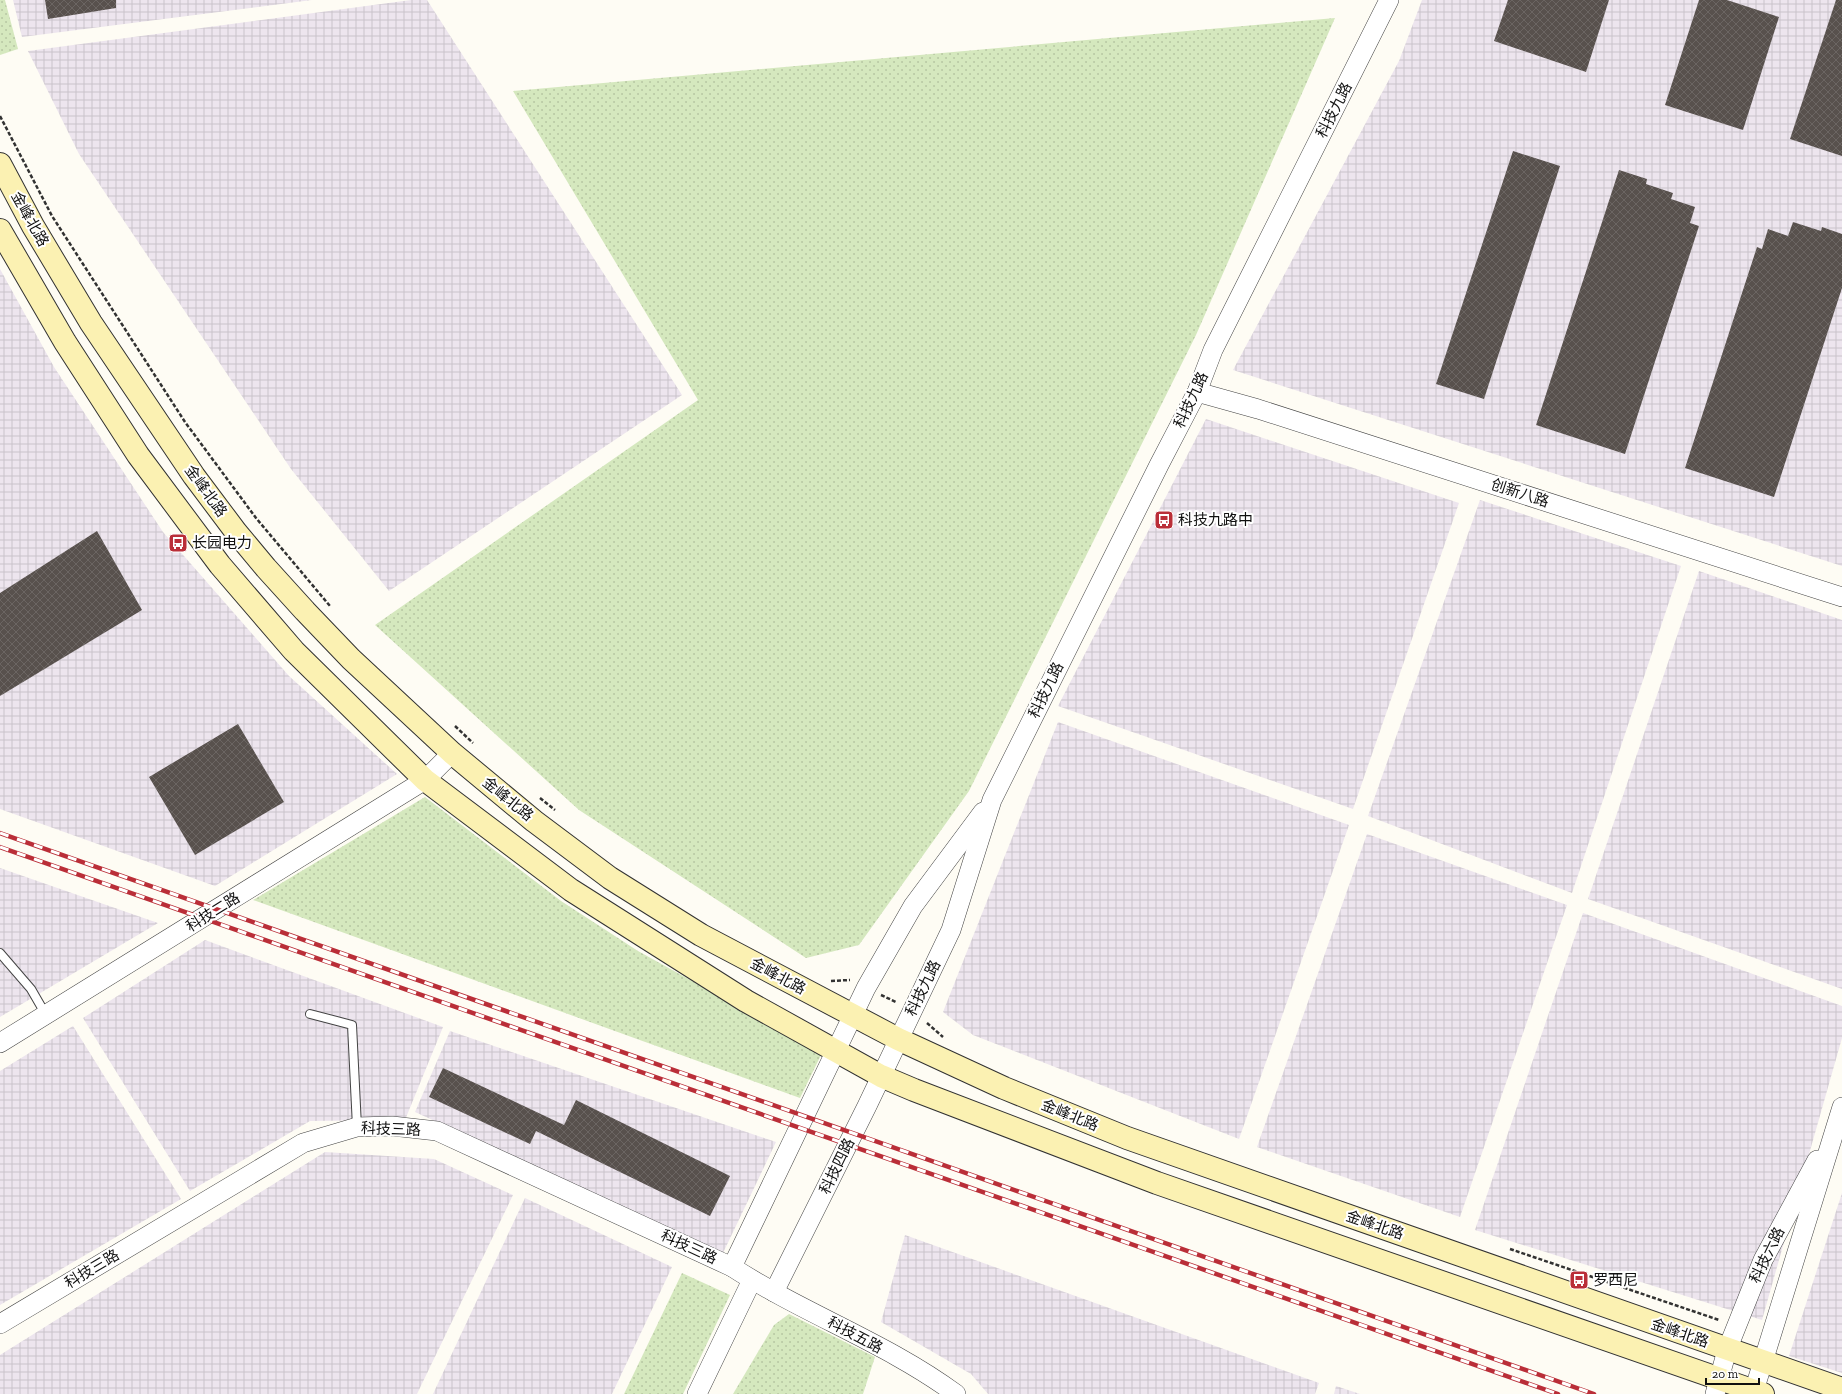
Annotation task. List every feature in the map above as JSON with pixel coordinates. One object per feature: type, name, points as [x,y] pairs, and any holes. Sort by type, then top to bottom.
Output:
[{"type":"main road","name":"金峰北路","points":[[0,164],[33,226],[91,323],[194,476],[236,532],[300,606],[341,648],[452,753],[534,821],[610,878],[701,935],[898,1039],[1004,1088],[1127,1138],[1727,1350],[1842,1389]]},
{"type":"main road","name":"金峰北路","points":[[0,230],[64,342],[138,455],[220,565],[294,651],[425,780],[571,890],[746,1001],[881,1076],[914,1090],[1157,1182],[1717,1386],[1756,1393]]},
{"type":"street","name":"科技九路","points":[[898,1039],[951,930],[992,800],[1197,392],[1213,350],[1389,0]]},
{"type":"street","name":"创新八路","points":[[1197,392],[1258,409],[1842,597]]},
{"type":"street","name":"科技二路","points":[[0,1043],[425,780],[452,753]]},
{"type":"street","name":"科技九路","points":[[853,1016],[866,988],[913,906],[992,800]]},
{"type":"street","points":[[732,1267],[835,1050],[853,1016]]},
{"type":"street","name":"科技四路","points":[[774,1292],[898,1039]]},
{"type":"street","name":"科技六路","points":[[1717,1386],[1727,1350],[1763,1260],[1840,1115]]},
{"type":"street","name":"科技六路","points":[[1756,1393],[1763,1362],[1840,1115]]},
{"type":"street","name":"科技三路","points":[[0,1324],[303,1143],[357,1127],[392,1126],[438,1131],[732,1267],[752,1280]]},
{"type":"street","points":[[697,1394],[752,1280]]},
{"type":"street","name":"科技五路","points":[[752,1280],[928,1373],[956,1394]]},
{"type":"lane","points":[[0,953],[31,989],[46,1014]]},
{"type":"lane","points":[[310,1014],[352,1026],[357,1127]]},
{"type":"path","points":[[0,116],[52,216],[185,422],[256,518],[331,607]]},
{"type":"path","points":[[454,726],[478,747]]},
{"type":"path","points":[[537,796],[556,810]]},
{"type":"path","points":[[826,981],[848,979],[913,1010],[947,1040]]},
{"type":"path","points":[[1504,1248],[1737,1326]]},
{"type":"shaded area","points":[[13,0],[312,0],[22,37]]},
{"type":"shaded area","points":[[411,0],[427,0],[682,395],[389,591],[291,469],[79,154],[28,51]]},
{"type":"shaded area","points":[[1422,0],[1842,0],[1842,566],[1233,370],[1399,61]]},
{"type":"shaded area","points":[[0,269],[54,367],[163,532],[289,676],[397,774],[215,886],[0,809]]},
{"type":"shaded area","points":[[1206,419],[1459,503],[1353,809],[1058,706]]},
{"type":"shaded area","points":[[1480,500],[1681,566],[1572,893],[1368,816]]},
{"type":"shaded area","points":[[1699,571],[1842,620],[1842,989],[1588,899]]},
{"type":"shaded area","points":[[1058,722],[1349,825],[1239,1139],[973,1035],[943,1012]]},
{"type":"shaded area","points":[[1367,834],[1567,905],[1460,1217],[1257,1147]]},
{"type":"shaded area","points":[[0,868],[158,923],[0,1017]]},
{"type":"shaded area","points":[[1583,913],[1842,1006],[1842,1038],[1762,1320],[1475,1230]]},
{"type":"shaded area","points":[[205,940],[443,1027],[405,1120],[310,1121],[190,1191],[83,1018]]},
{"type":"shaded area","points":[[73,1026],[181,1199],[0,1305],[0,1071]]},
{"type":"shaded area","points":[[450,1031],[776,1142],[723,1253],[415,1112]]},
{"type":"shaded area","points":[[325,1152],[434,1159],[513,1195],[417,1394],[0,1394],[0,1355]]},
{"type":"shaded area","points":[[1842,1193],[1842,1373],[1789,1356]]},
{"type":"shaded area","points":[[525,1198],[672,1267],[612,1394],[433,1394]]},
{"type":"shaded area","points":[[905,1235],[1319,1383],[1315,1394],[988,1394],[971,1374],[881,1322]]},
{"type":"shaded area","points":[[1336,1386],[1360,1394],[1334,1394]]},
{"type":"green space","points":[[0,0],[5,0],[18,49],[0,55]]},
{"type":"green space","points":[[1335,18],[1196,335],[969,791],[859,945],[806,958],[579,810],[375,625],[698,400],[513,91]]},
{"type":"green space","points":[[425,797],[561,901],[638,951],[822,1053],[800,1098],[253,900]]},
{"type":"green space","points":[[682,1273],[730,1295],[683,1394],[624,1394]]},
{"type":"green space","points":[[789,1314],[875,1357],[863,1394],[733,1394],[774,1325]]},
{"type":"building","points":[[45,0],[116,0],[116,8],[48,19]]},
{"type":"building","points":[[1508,0],[1609,0],[1586,72],[1494,41]]},
{"type":"building","points":[[1699,0],[1727,0],[1779,17],[1743,130],[1665,105]]},
{"type":"building","points":[[1836,0],[1842,0],[1842,156],[1790,139]]},
{"type":"building","points":[[1513,151],[1560,166],[1484,399],[1436,384]]},
{"type":"building","points":[[1619,170],[1647,179],[1646,184],[1673,193],[1671,199],[1695,207],[1690,223],[1699,226],[1625,454],[1536,425]]},
{"type":"building","points":[[1793,222],[1821,231],[1822,227],[1842,234],[1842,288],[1774,497],[1685,468],[1757,247],[1762,249],[1768,229],[1788,236]]},
{"type":"building","points":[[97,531],[142,610],[0,696],[0,593]]},
{"type":"building","points":[[238,724],[284,802],[195,855],[149,777]]},
{"type":"building","points":[[443,1068],[564,1125],[576,1100],[730,1176],[710,1216],[536,1131],[530,1144],[429,1097]]},
{"type":"railway","points":[[0,833],[1594,1394]]},
{"type":"railway","points":[[0,847],[1558,1394]]},
{"type":"place","name":"科技九路中","points":[[1164,520]]},
{"type":"place","name":"长园电力","points":[[178,543]]},
{"type":"place","name":"罗西尼","points":[[1579,1280]]}]
